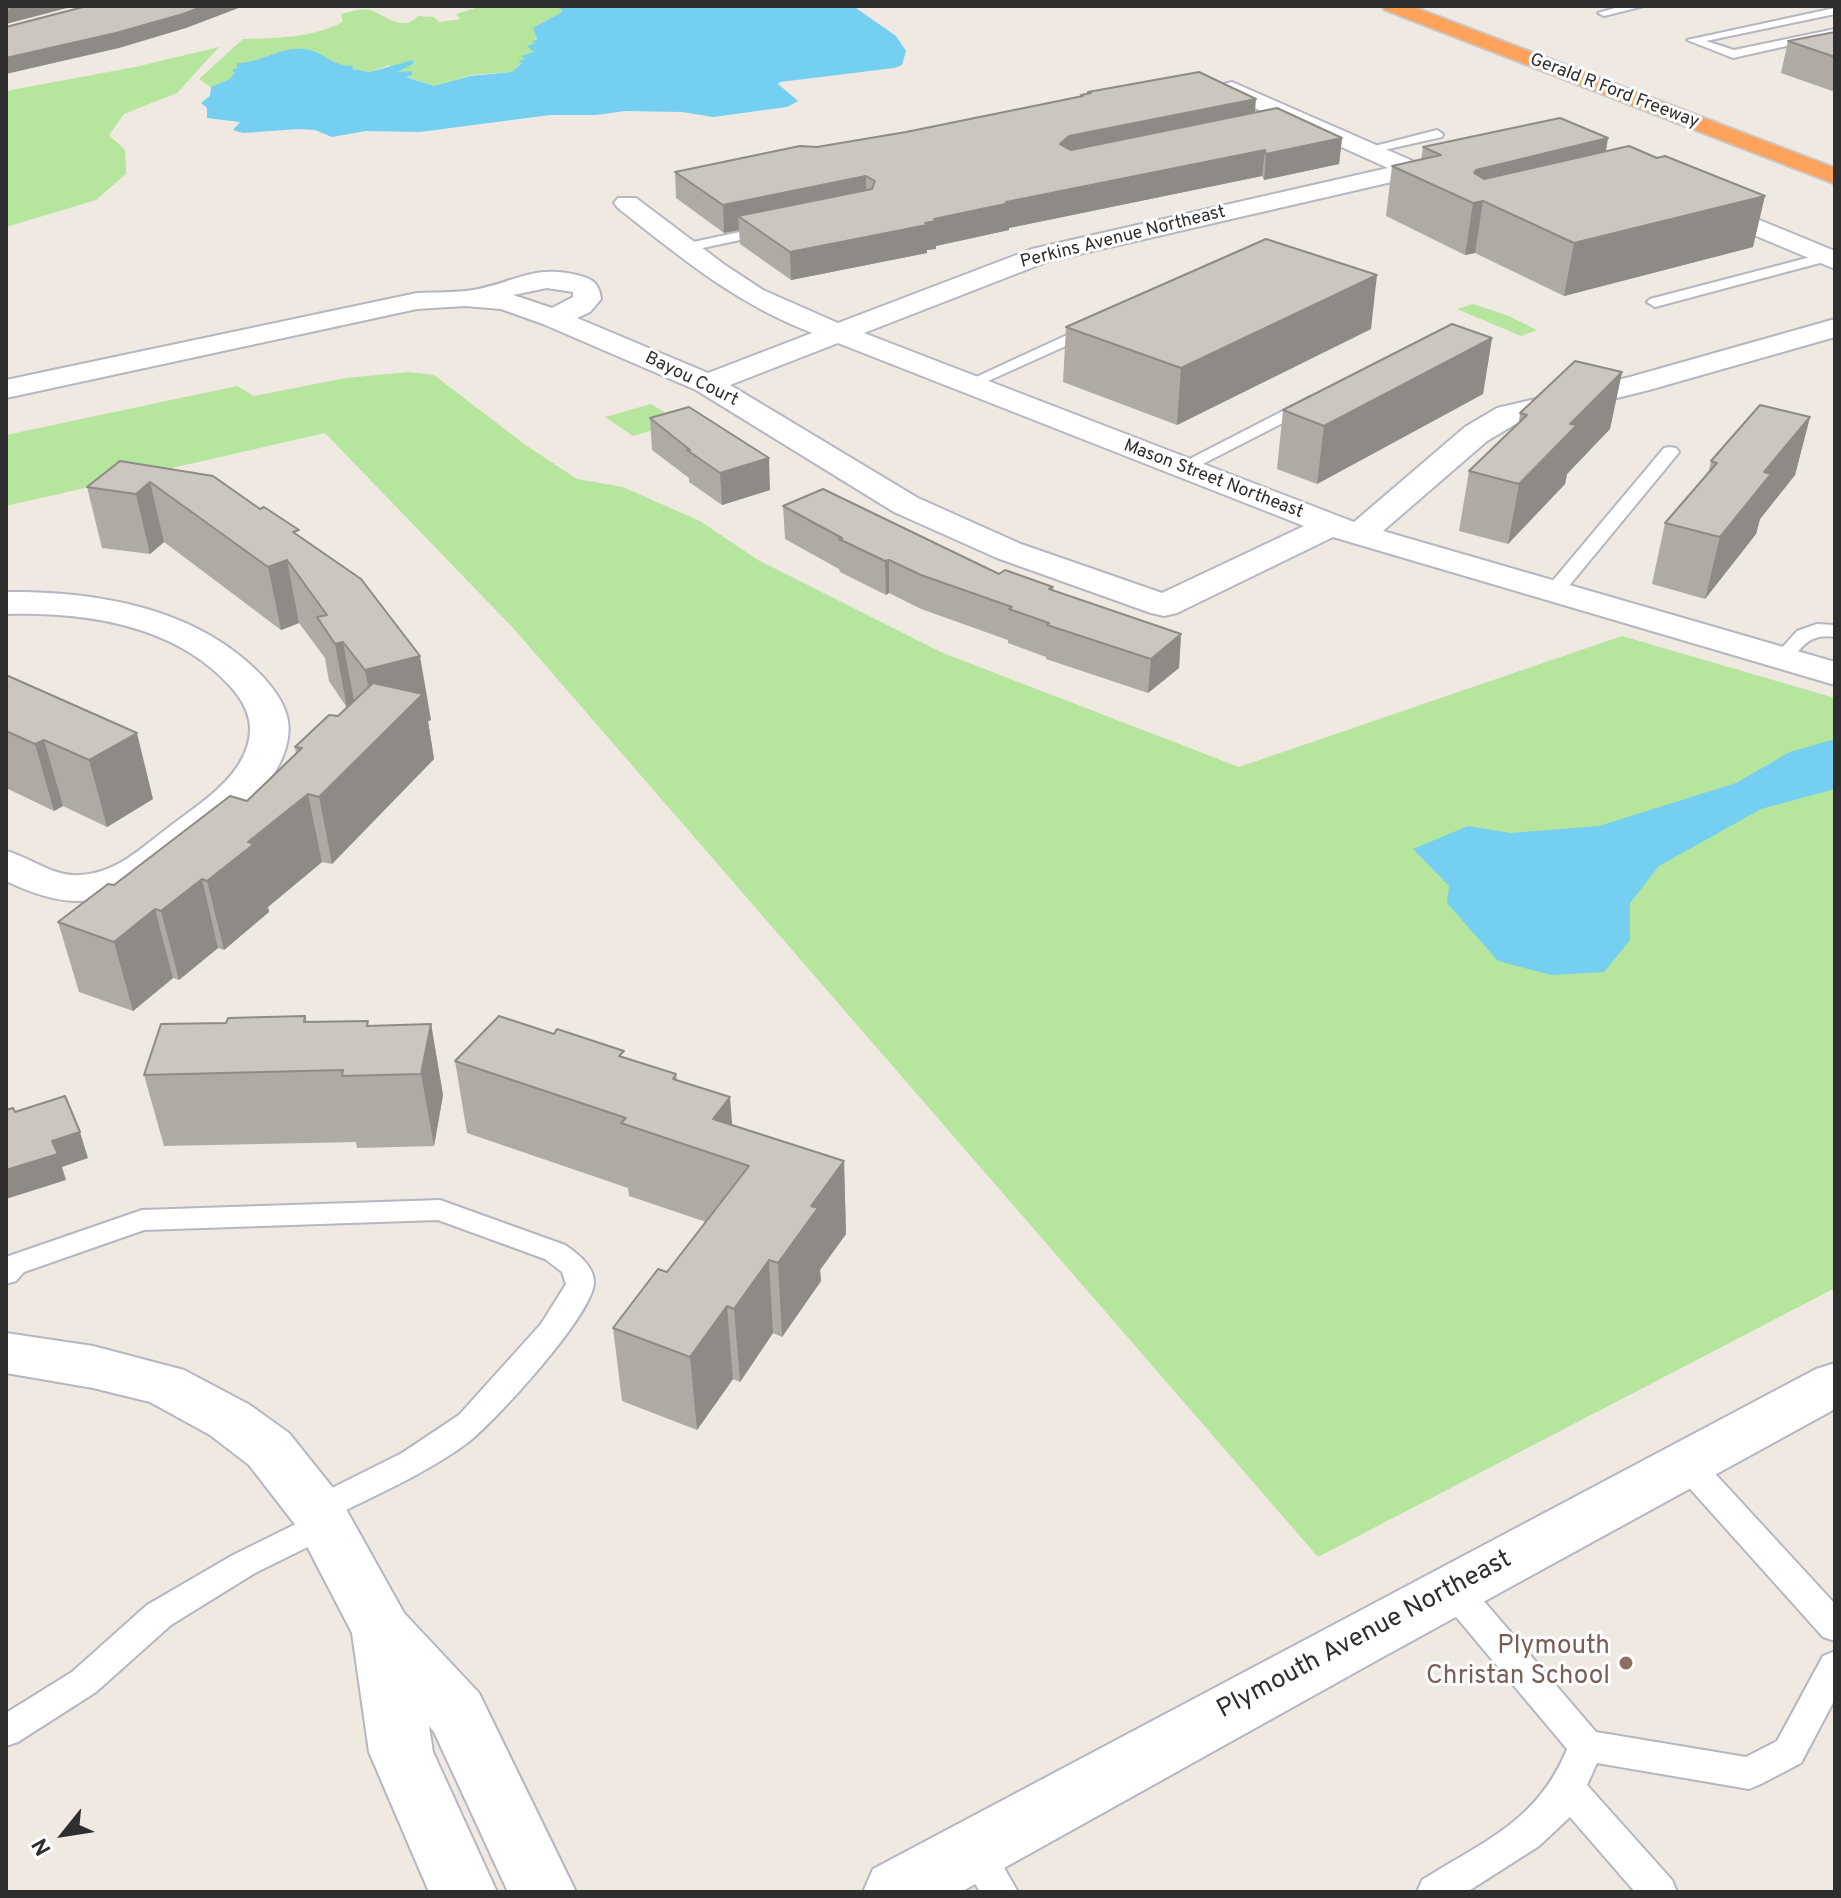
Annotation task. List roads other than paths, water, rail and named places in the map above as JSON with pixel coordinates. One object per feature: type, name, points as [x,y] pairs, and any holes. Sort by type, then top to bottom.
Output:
[{"type":"highway","name":"Gerald R Ford Freeway","points":[[1392,6],[1835,177]]},
{"type":"street","points":[[1232,89],[1293,123],[1412,170]]},
{"type":"street","name":"Perkins Avenue Northeast","points":[[707,384],[1053,252],[1475,157]]},
{"type":"street","points":[[1676,193],[1831,259]]},
{"type":"street","name":"Mason Street Northeast","points":[[627,203],[753,296],[841,334],[1181,468],[1344,530],[1552,594],[1835,674]]},
{"type":"street","points":[[475,299],[533,281],[556,279],[575,282],[586,288],[587,299],[580,306],[553,318]]},
{"type":"street","name":"Bayou Court","points":[[6,389],[417,301],[505,301],[553,318],[707,384],[906,505],[1009,551],[1164,605],[1280,552],[1344,530],[1476,434],[1508,415],[1638,384],[1835,328]]},
{"type":"street","points":[[6,603],[74,603],[150,621],[210,647],[244,676],[266,706],[269,718],[263,756],[247,781],[222,805],[138,871],[110,882],[79,888],[53,885],[6,864]]},
{"type":"street","points":[[6,1353],[93,1367],[165,1385],[230,1420],[269,1449],[321,1517],[382,1631],[457,1713],[542,1892]]},
{"type":"street","name":"Plymouth Avenue Northeast","points":[[897,1892],[987,1871],[1453,1589],[1835,1384]]},
{"type":"street","points":[[382,1631],[401,1752],[463,1892]]},
{"type":"lane","points":[[1604,13],[1638,6]]},
{"type":"lane","points":[[1835,11],[1693,40],[1733,54],[1835,32]]},
{"type":"lane","points":[[1366,150],[1437,134]]},
{"type":"lane","points":[[684,248],[791,226]]},
{"type":"lane","points":[[1655,302],[1831,259]]},
{"type":"lane","points":[[971,383],[1104,323]]},
{"type":"lane","points":[[1181,468],[1320,397]]},
{"type":"lane","points":[[1552,594],[1670,452]]},
{"type":"lane","points":[[1782,659],[1807,631],[1835,631]]},
{"type":"lane","points":[[6,1274],[14,1265],[142,1220],[440,1210],[555,1252],[570,1261],[578,1273],[580,1287],[550,1334],[473,1421],[427,1454],[159,1615],[84,1682],[6,1731]]},
{"type":"lane","points":[[1686,1463],[1835,1627]]},
{"type":"lane","points":[[1453,1589],[1586,1746],[1749,1773],[1789,1752],[1835,1666]]},
{"type":"lane","points":[[1435,1892],[1530,1830],[1553,1811],[1568,1789],[1586,1746]]},
{"type":"lane","points":[[1568,1789],[1659,1892]]},
{"type":"water","points":[[853,6],[896,36],[906,51],[902,65],[894,68],[780,82],[778,84],[798,101],[787,107],[713,117],[682,112],[625,111],[596,115],[550,115],[420,132],[366,131],[332,137],[315,130],[298,129],[243,133],[233,130],[240,122],[207,118],[207,108],[201,103],[210,96],[211,87],[228,80],[235,73],[232,70],[237,68],[237,63],[296,49],[312,51],[339,64],[353,66],[352,69],[370,72],[413,60],[413,64],[397,72],[412,71],[412,75],[406,77],[434,86],[470,76],[512,72],[522,63],[518,61],[525,59],[521,56],[534,52],[527,46],[536,43],[531,42],[537,39],[533,28],[562,12],[560,8]]},
{"type":"water","points":[[1835,739],[1835,789],[1761,809],[1659,866],[1630,903],[1630,940],[1604,972],[1551,975],[1498,961],[1447,903],[1449,886],[1413,849],[1468,826],[1511,833],[1599,826],[1736,783],[1790,752]]},
{"type":"place","name":"Plymouth Christan School","points":[[1626,1663]]}]
